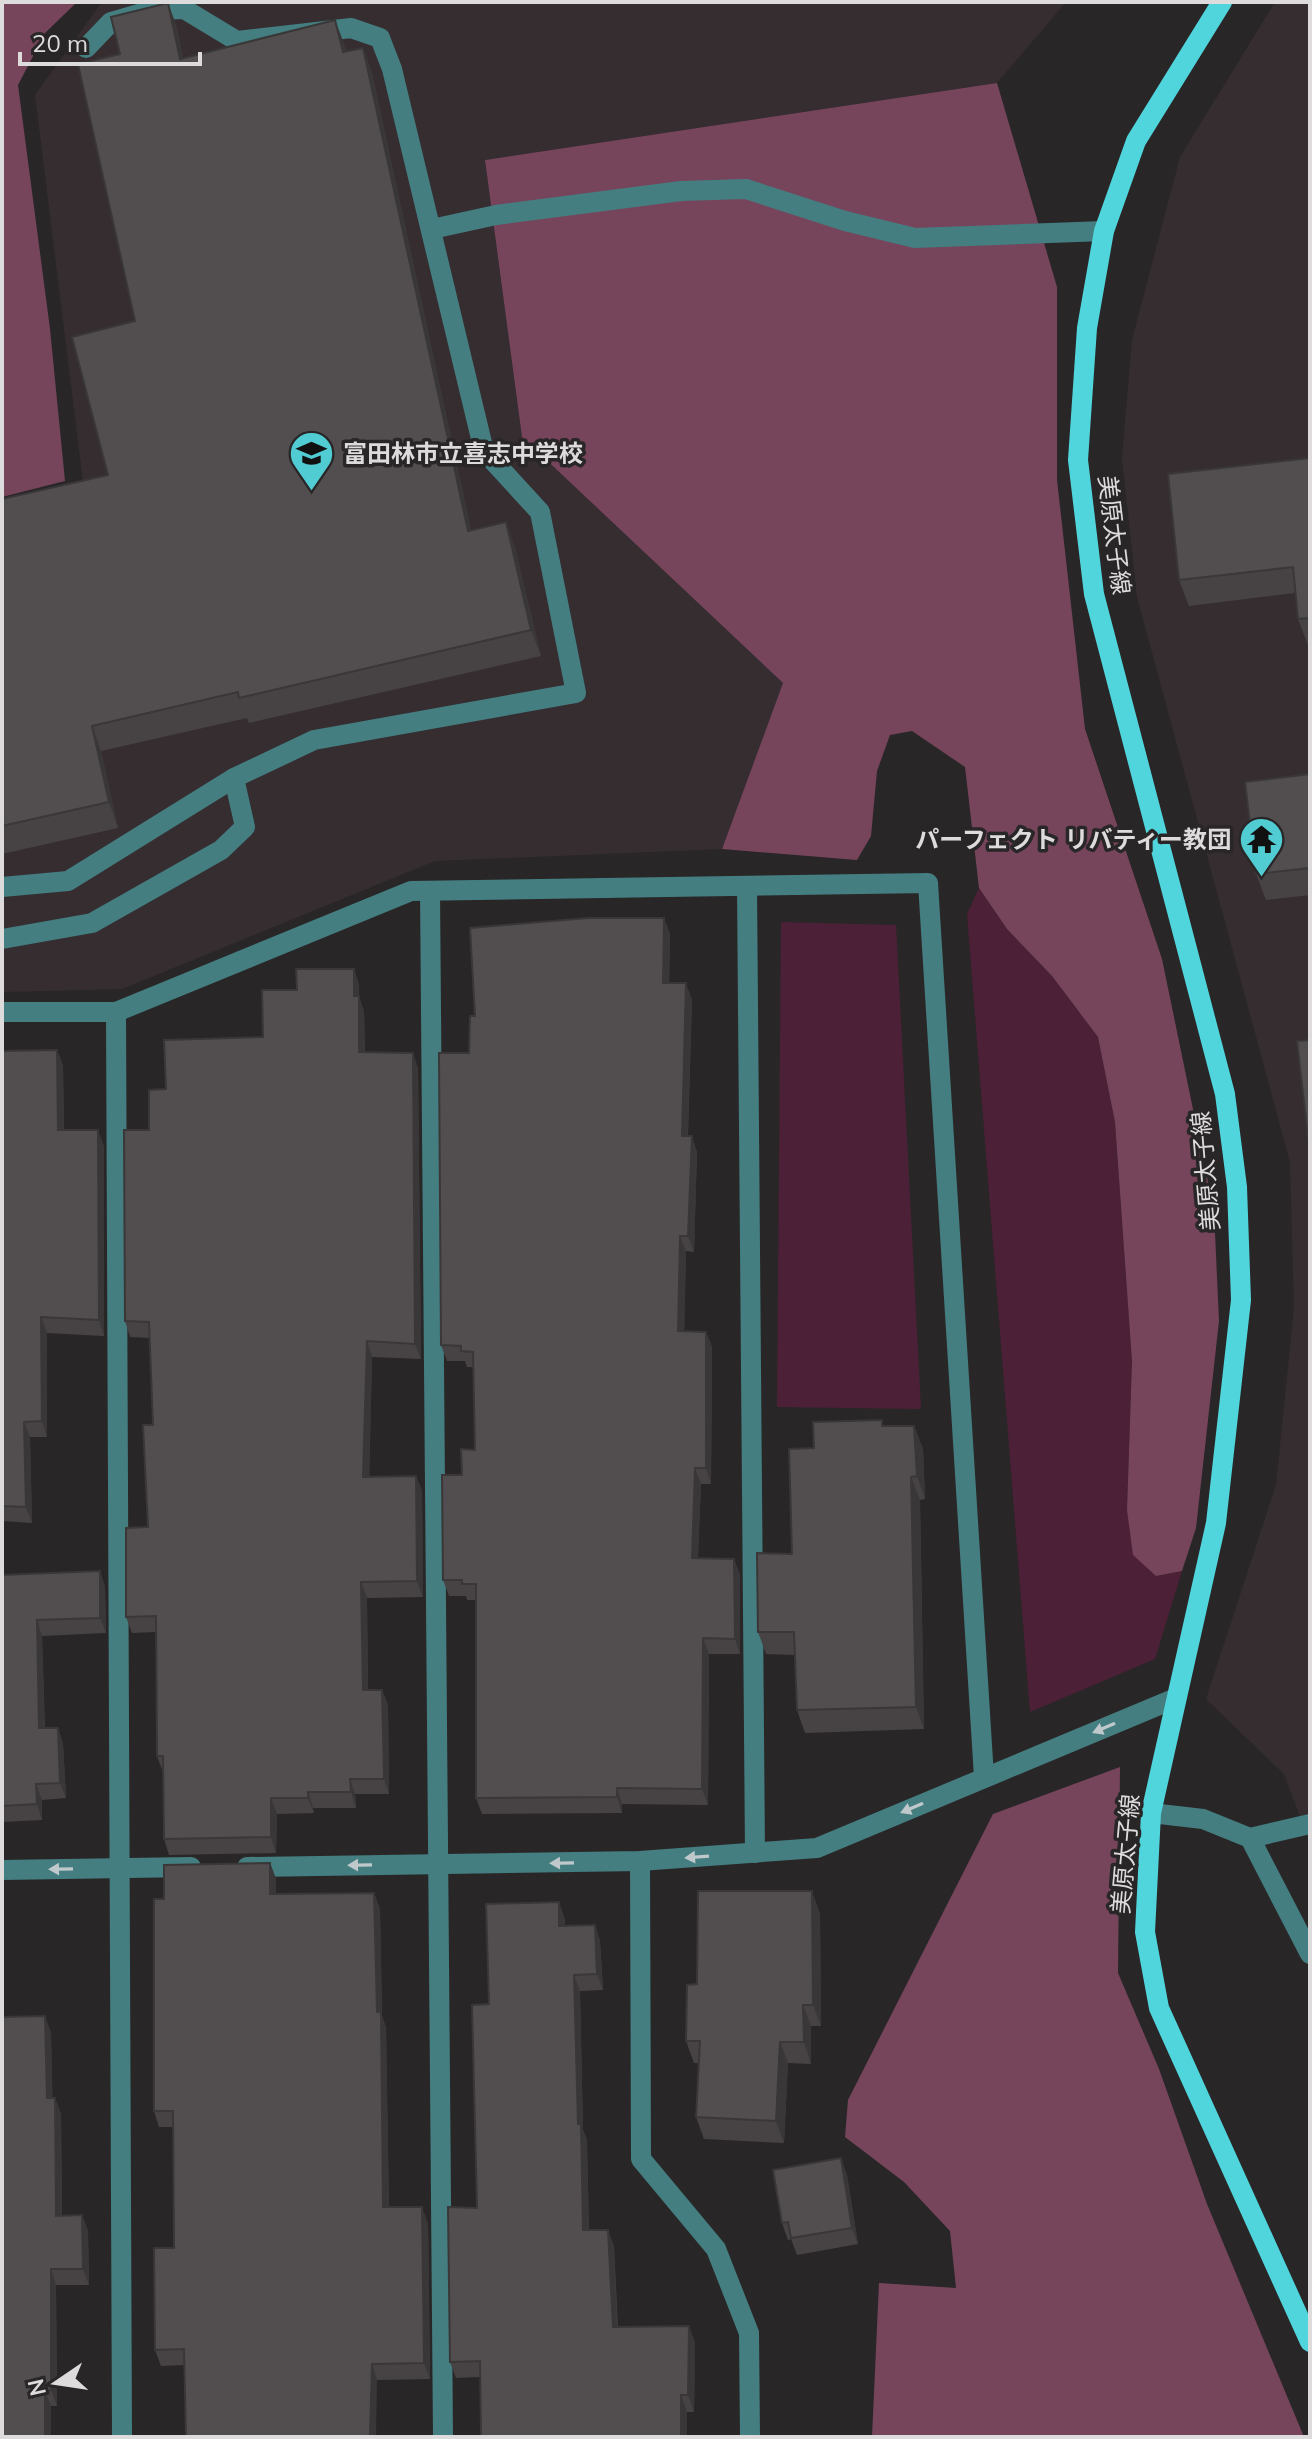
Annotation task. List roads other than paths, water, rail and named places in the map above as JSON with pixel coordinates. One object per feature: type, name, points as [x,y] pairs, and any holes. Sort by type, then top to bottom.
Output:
[{"type":"main road","name":"美原太子線","points":[[1222,2],[1136,141],[1104,231],[1087,328],[1078,460],[1094,594],[1225,1094],[1237,1187],[1241,1300],[1216,1523],[1151,1813],[1145,1932],[1159,2008],[1310,2342]]},
{"type":"street","points":[[2,887],[68,881],[234,778],[314,740],[576,693],[540,512],[484,451],[392,69],[380,38],[351,28],[237,41],[184,9],[152,10],[111,22],[86,48]]},
{"type":"street","points":[[432,229],[496,215],[681,191],[746,189],[845,221],[915,238],[1104,231]]},
{"type":"street","points":[[2,939],[92,923],[221,850],[245,827],[234,778]]},
{"type":"street","points":[[2,1012],[116,1012],[411,891],[928,883],[984,1777]]},
{"type":"street","points":[[747,886],[755,1853]]},
{"type":"street","points":[[430,891],[443,2437]]},
{"type":"street","points":[[116,1012],[122,2437]]},
{"type":"street","points":[[2,1870],[640,1861],[817,1848],[1176,1698]]},
{"type":"street","points":[[1151,1813],[1203,1819],[1250,1838],[1310,1824]]},
{"type":"street","points":[[1250,1838],[1310,1954]]},
{"type":"street","points":[[640,1861],[641,2159],[716,2249],[749,2333],[750,2437]]},
{"type":"place","name":"富田林市立喜志中学校","points":[[312,493]]},
{"type":"place","name":"パーフェクト リバティー教団","points":[[1262,879]]}]
